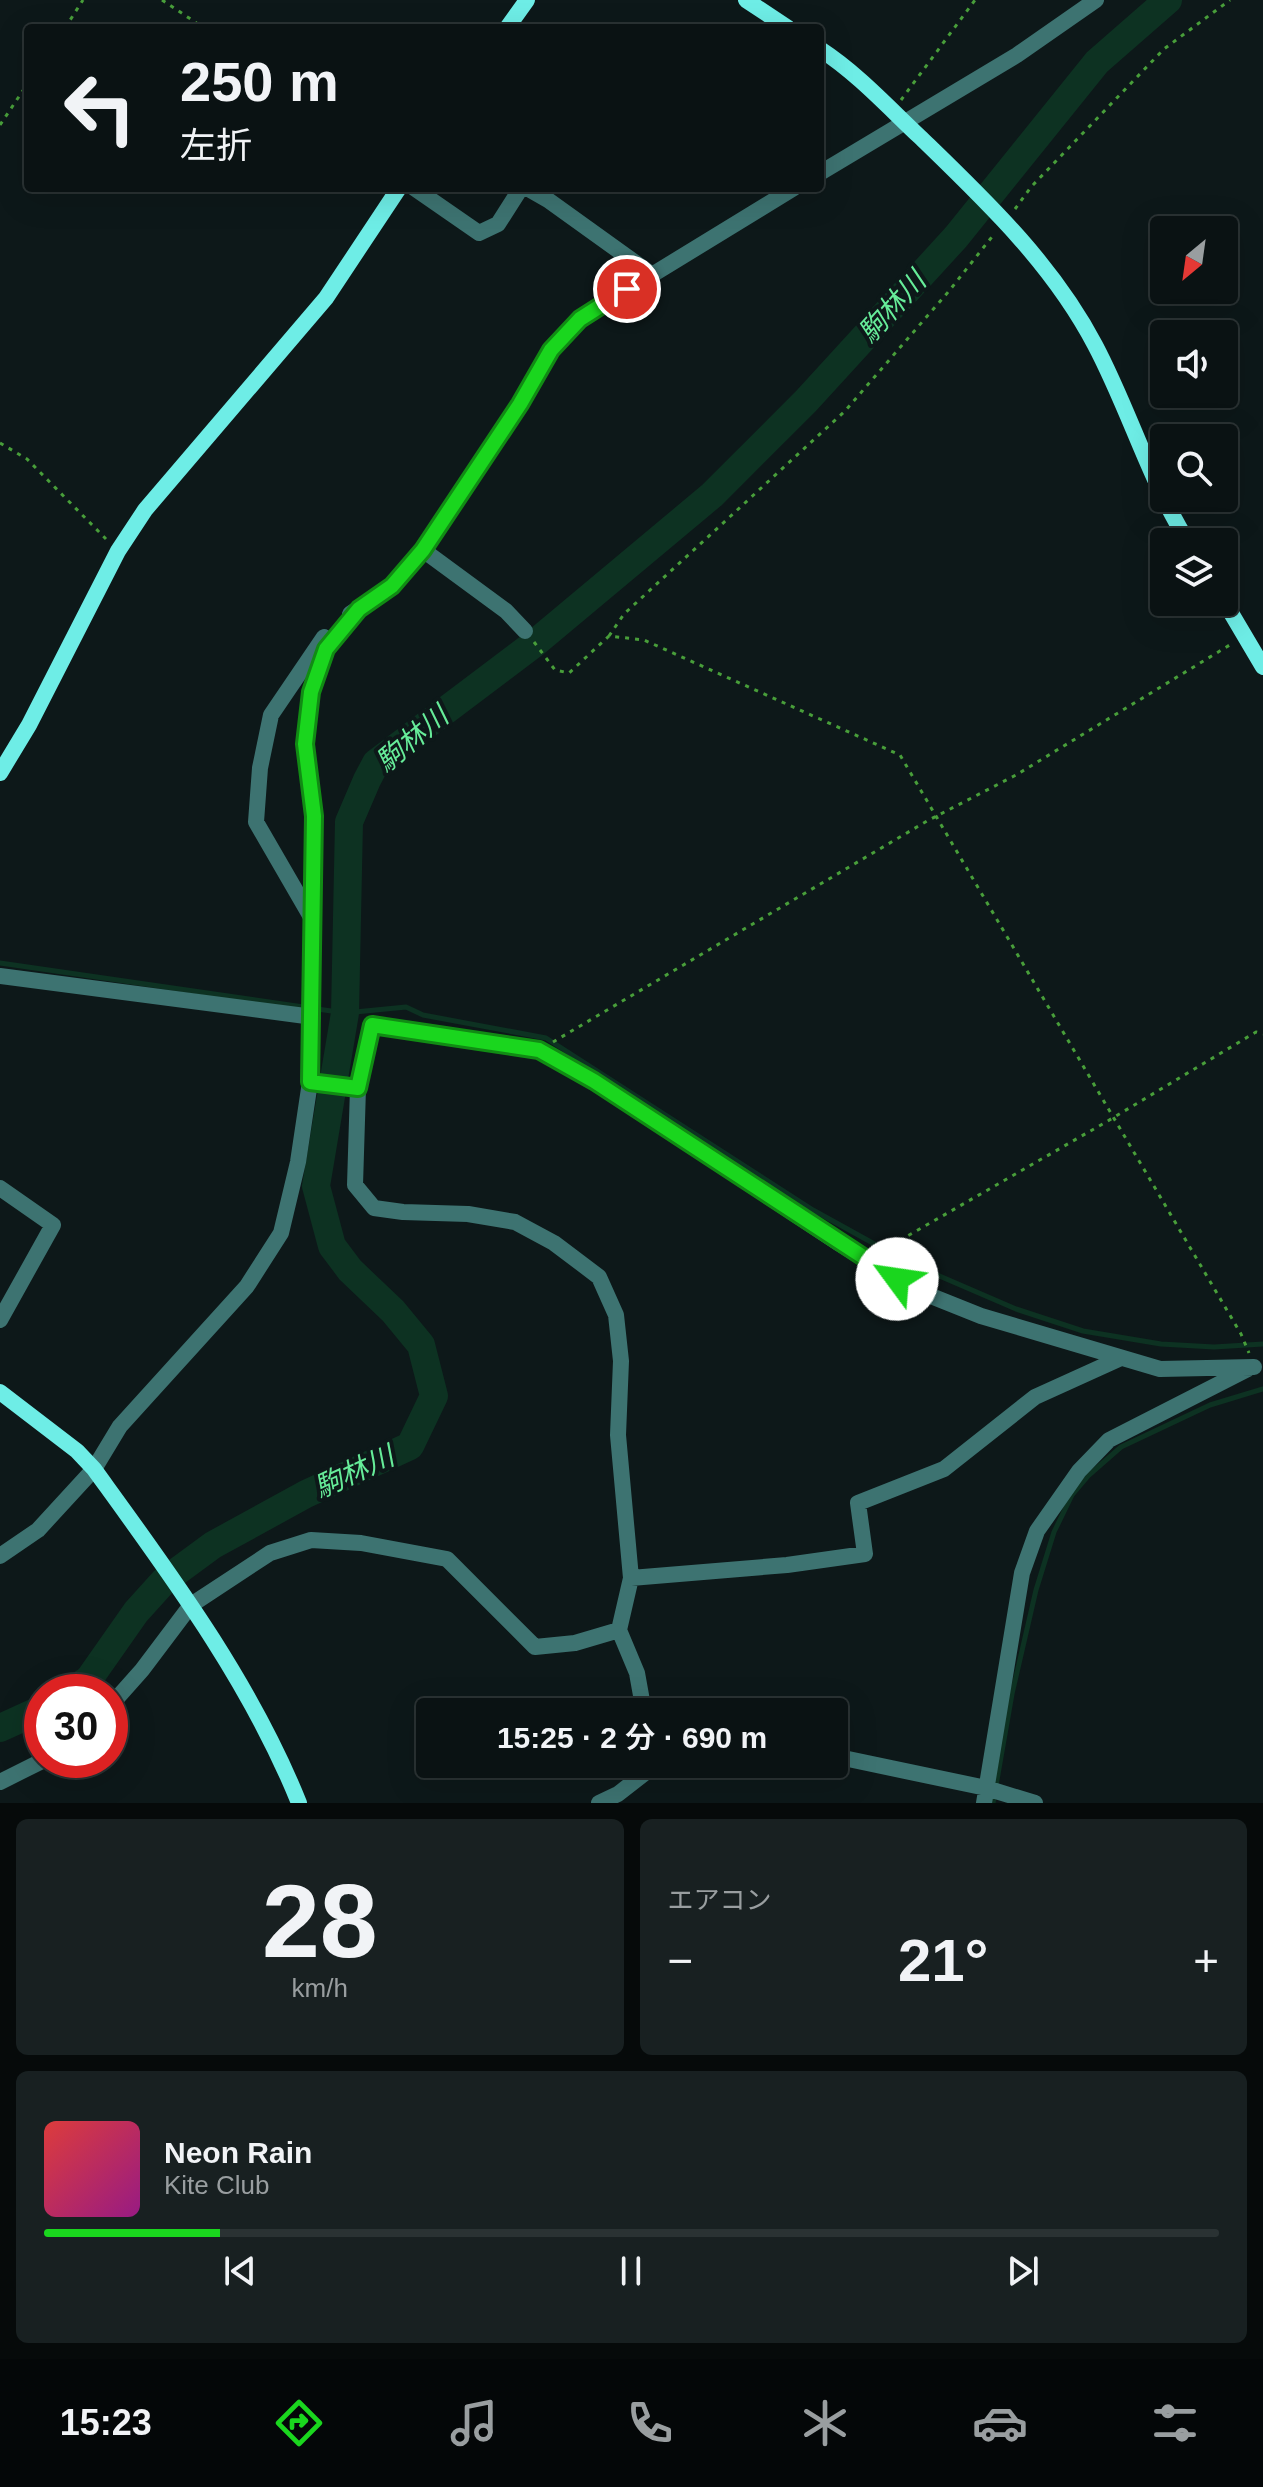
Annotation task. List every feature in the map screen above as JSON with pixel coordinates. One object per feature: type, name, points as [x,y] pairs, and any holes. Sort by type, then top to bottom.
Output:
[{"type":"street","points":[[746,0],[782,24]]},
{"type":"street","points":[[824,170],[900,117],[945,96],[1017,55],[1096,0]]},
{"type":"street","points":[[510,24],[525,1]]},
{"type":"street","points":[[824,52],[848,67],[900,117],[1036,256],[1096,347],[1179,528]]},
{"type":"street","points":[[0,773],[29,725],[118,551],[145,510],[326,298],[396,192]]},
{"type":"street","points":[[420,192],[479,233],[498,224],[518,192]]},
{"type":"street","points":[[534,192],[651,274]]},
{"type":"street","points":[[312,919],[256,822],[260,768],[271,715],[330,628],[392,586],[423,550],[520,404],[551,350],[580,319],[787,192]]},
{"type":"street","points":[[423,550],[506,611],[525,631]]},
{"type":"street","points":[[0,1556],[38,1530],[94,1469],[120,1426],[247,1286],[281,1233],[298,1162],[310,1082],[314,816],[305,744],[311,692],[326,649],[359,609]]},
{"type":"street","points":[[1233,616],[1263,667]]},
{"type":"street","points":[[0,976],[313,1017]]},
{"type":"street","points":[[641,1698],[637,1673],[619,1630],[631,1578],[618,1435],[621,1361],[616,1315],[599,1277],[554,1243],[515,1222],[468,1214],[374,1208],[355,1185],[358,1088],[372,1025],[539,1050],[594,1081],[911,1288],[981,1316],[1160,1369],[1254,1367]]},
{"type":"street","points":[[310,1082],[358,1088]]},
{"type":"street","points":[[0,1188],[53,1225],[0,1320]]},
{"type":"street","points":[[631,1578],[787,1565],[865,1554],[858,1503],[944,1469],[1035,1397],[1121,1358]]},
{"type":"street","points":[[985,1795],[1022,1573],[1037,1531],[1079,1471],[1109,1440],[1254,1367]]},
{"type":"street","points":[[0,1392],[77,1451],[94,1469],[188,1600],[234,1673],[299,1803]]},
{"type":"street","points":[[128,1686],[142,1670],[188,1600],[270,1553],[311,1540],[349,1542],[447,1559],[535,1647],[575,1643],[619,1630]]},
{"type":"street","points":[[848,1760],[985,1795],[1035,1803]]},
{"type":"street","points":[[0,1782],[24,1770]]},
{"type":"street","points":[[599,1803],[618,1794],[639,1778]]},
{"type":"path","points":[[68,24],[83,0]]},
{"type":"path","points":[[162,0],[198,24]]},
{"type":"path","points":[[900,117],[975,0]]},
{"type":"path","points":[[525,631],[555,670],[569,673],[609,636],[624,614],[845,411],[1031,187],[1164,49],[1230,0]]},
{"type":"path","points":[[0,125],[24,89]]},
{"type":"path","points":[[0,443],[27,459],[118,551]]},
{"type":"path","points":[[609,636],[644,640],[900,755],[1241,1334],[1254,1367]]},
{"type":"path","points":[[539,1050],[936,816],[1016,775],[1246,636]]},
{"type":"path","points":[[888,1261],[904,1238],[1114,1118],[1256,1032],[1263,1034]]},
{"type":"waterway","name":"駒林川","points":[[93,1674],[136,1612],[164,1581],[213,1545],[306,1494],[410,1446],[434,1396],[421,1345],[393,1311],[350,1270],[332,1246],[316,1186],[345,1013],[349,822],[376,763],[535,643],[712,495],[806,401],[956,237],[1097,62],[1168,0]]},
{"type":"waterway","points":[[0,963],[345,1013],[406,1007],[423,1015],[546,1038],[813,1210],[907,1262],[1016,1309],[1083,1331],[1161,1344],[1214,1347],[1263,1344]]},
{"type":"waterway","points":[[993,1803],[1012,1694],[1036,1590],[1054,1532],[1072,1495],[1121,1447],[1210,1405],[1263,1389]]},
{"type":"waterway","name":"駒林川","points":[[0,1728],[24,1717]]},
{"type":"route","points":[[627,289],[580,319],[551,350],[520,404],[423,550],[392,586],[359,609],[326,649],[311,692],[305,744],[314,816],[310,1082],[358,1088],[372,1025],[539,1050],[594,1081],[897,1279]]}]
